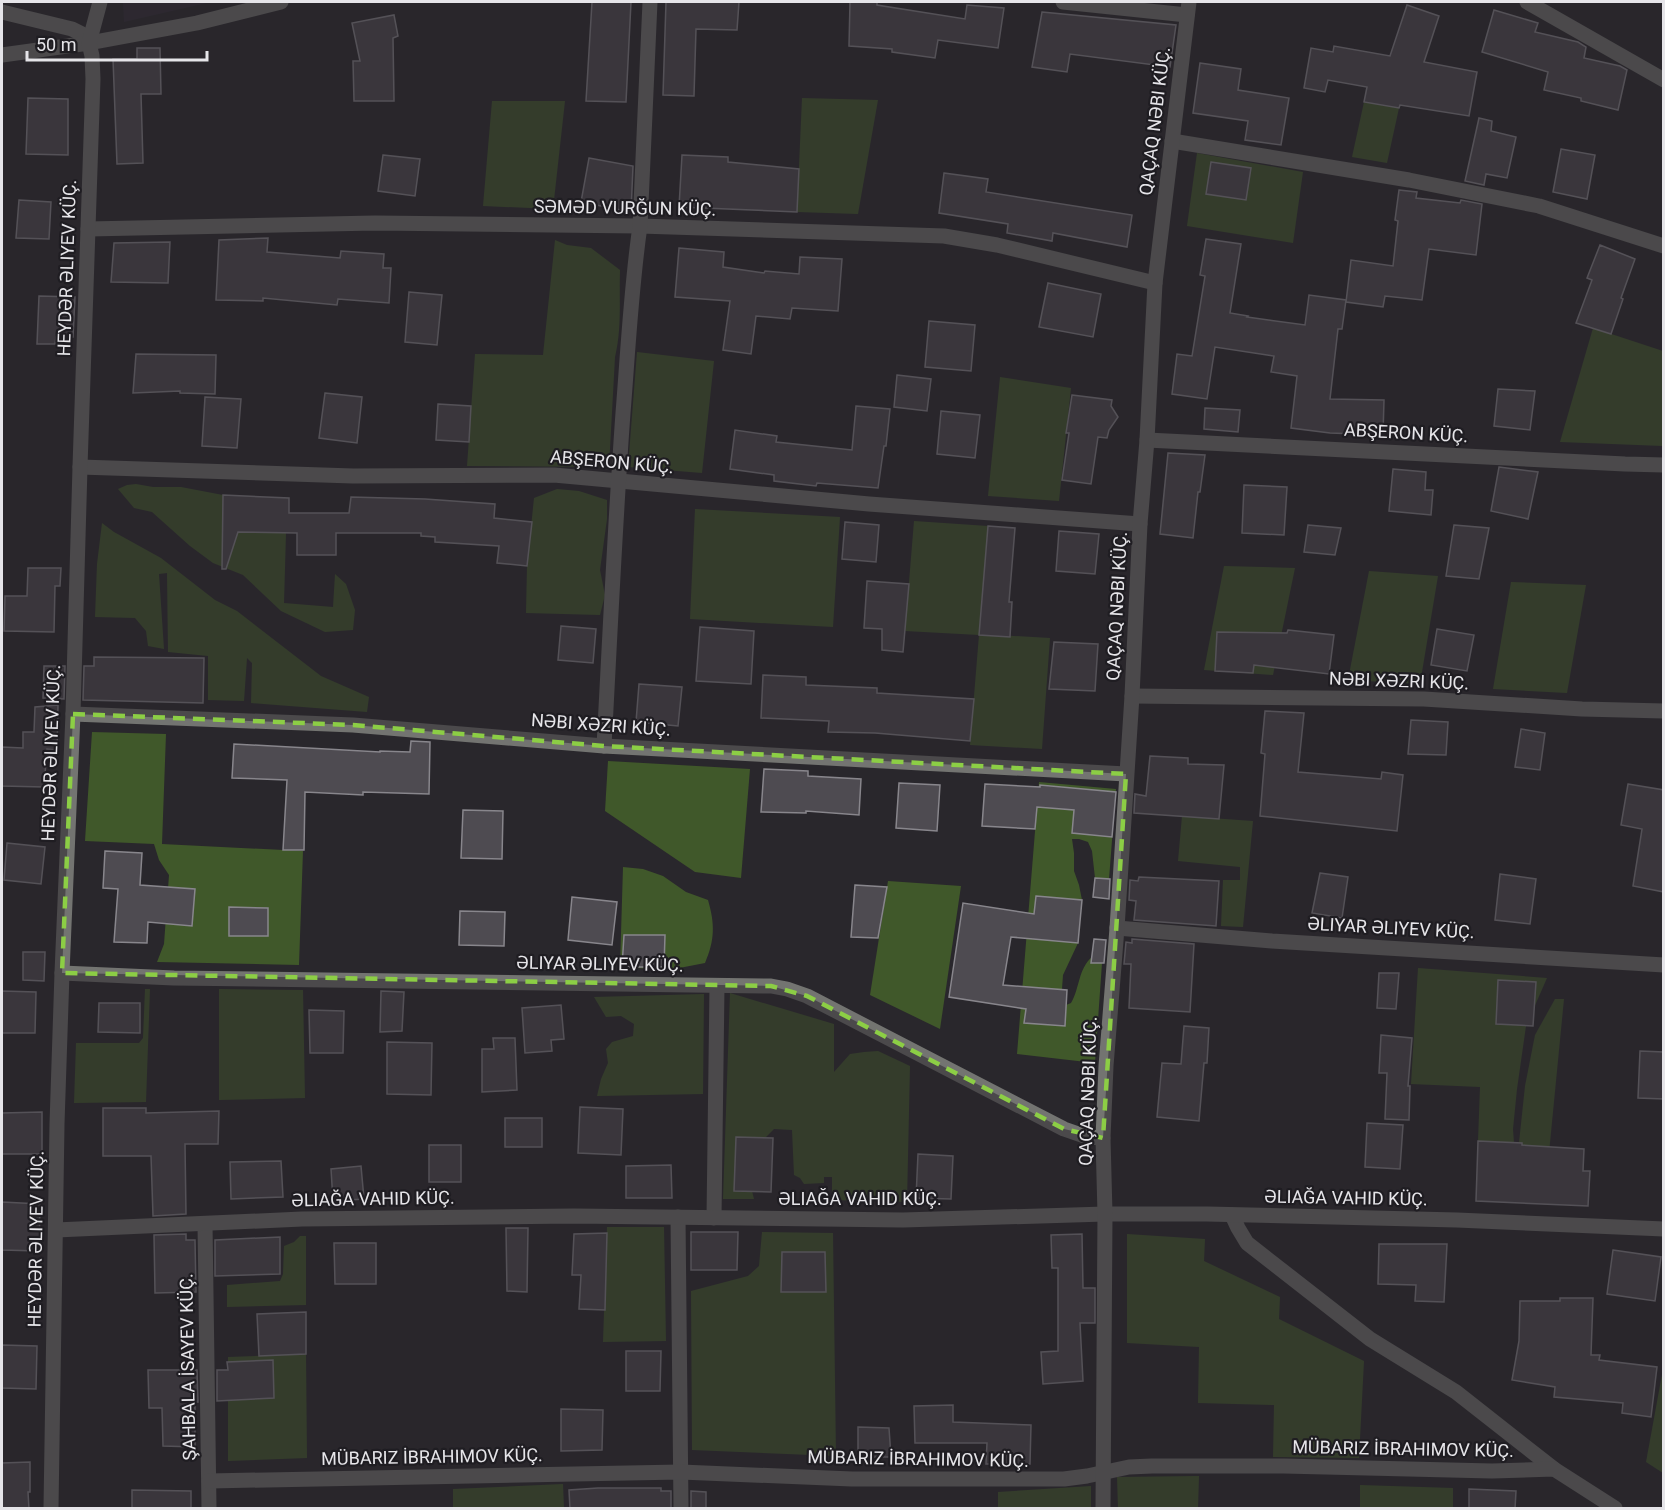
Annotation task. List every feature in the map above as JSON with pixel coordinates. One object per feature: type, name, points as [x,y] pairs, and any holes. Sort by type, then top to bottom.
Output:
[{"type":"street","name":"HEYDƏR ƏLIYEV KÜÇ.","points":[[51,1509],[62,973],[73,714],[93,79],[92,56],[88,43],[100,2]]},
{"type":"street","points":[[2,55],[88,43],[196,23],[281,2]]},
{"type":"street","points":[[604,746],[618,481],[640,226],[650,2]]},
{"type":"street","points":[[1063,2],[1188,8]]},
{"type":"street","points":[[1527,2],[1664,80]]},
{"type":"street","name":"QAÇAQ NƏBI KÜÇ.","points":[[1103,1509],[1105,1214],[1103,1138],[1106,1065],[1132,696],[1155,283],[1188,8]]},
{"type":"street","points":[[2,12],[72,28],[82,34],[88,43]]},
{"type":"street","points":[[1172,141],[1409,180],[1539,206],[1664,246]]},
{"type":"street","name":"SƏMƏD VURĞUN KÜÇ.","points":[[88,229],[375,223],[640,226],[944,236],[998,245],[1155,283]]},
{"type":"street","name":"ABŞERON KÜÇ.","points":[[1147,440],[1664,465]]},
{"type":"street","name":"ABŞERON KÜÇ.","points":[[80,467],[353,476],[554,475],[869,504],[1140,524]]},
{"type":"street","name":"NƏBI XƏZRI KÜÇ.","points":[[1132,696],[1424,699],[1582,709],[1664,711]]},
{"type":"street","name":"NƏBI XƏZRI KÜÇ.","points":[[73,714],[353,725],[604,746],[1126,774]]},
{"type":"street","name":"ƏLIYAR ƏLIYEV KÜÇ.","points":[[1117,928],[1272,941],[1664,965]]},
{"type":"street","name":"ƏLIYAR ƏLIYEV KÜÇ.","points":[[62,973],[174,978],[771,986],[807,996],[1064,1129],[1087,1137],[1103,1138]]},
{"type":"street","points":[[714,1218],[717,986]]},
{"type":"street","name":"ƏLIAĞA VAHID KÜÇ.","points":[[56,1230],[302,1219],[574,1216],[903,1220],[1105,1214],[1456,1220],[1664,1229]]},
{"type":"street","points":[[1232,1215],[1247,1243],[1370,1338],[1456,1392],[1554,1469],[1615,1509]]},
{"type":"street","points":[[678,1218],[681,1509]]},
{"type":"street","name":"ŞAHBALA İSAYEV KÜÇ.","points":[[205,1224],[209,1509]]},
{"type":"street","name":"MÜBARIZ İBRAHIMOV KÜÇ.","points":[[209,1480],[681,1472],[852,1479],[989,1480],[1064,1479],[1129,1467],[1152,1466],[1284,1466],[1492,1471],[1554,1469]]},
{"type":"highlighted area","points":[[73,714],[353,725],[604,746],[1126,774],[1103,1138],[1064,1129],[807,996],[771,986],[62,973]]},
{"type":"shaded area","points":[[123,2],[211,2],[124,22]]},
{"type":"green space","points":[[802,98],[878,100],[858,214],[797,212]]},
{"type":"green space","points":[[492,101],[565,101],[553,209],[483,206]]},
{"type":"green space","points":[[1364,102],[1399,108],[1387,163],[1352,157]]},
{"type":"green space","points":[[1197,153],[1303,172],[1293,243],[1187,226]]},
{"type":"green space","points":[[555,240],[567,245],[591,248],[620,270],[619,325],[609,467],[467,466],[475,354],[543,355]]},
{"type":"green space","points":[[1593,328],[1663,351],[1663,446],[1560,442]]},
{"type":"green space","points":[[637,352],[714,361],[702,473],[628,467]]},
{"type":"green space","points":[[1000,377],[1071,388],[1059,501],[988,496]]},
{"type":"green space","points":[[136,484],[153,487],[181,487],[223,495],[223,537],[236,537],[238,532],[286,533],[284,603],[333,607],[335,574],[346,584],[355,610],[353,630],[325,632],[281,611],[243,575],[213,563],[152,512],[134,508],[118,489]]},
{"type":"green space","points":[[557,489],[579,491],[607,500],[607,519],[600,570],[605,595],[600,615],[526,613],[527,566],[534,498]]},
{"type":"green space","points":[[695,509],[840,517],[833,627],[690,619]]},
{"type":"green space","points":[[914,521],[988,526],[979,634],[1050,638],[1042,749],[970,745],[979,635],[905,631]]},
{"type":"green space","points":[[102,523],[161,558],[215,600],[237,611],[321,676],[369,697],[367,712],[251,703],[252,663],[247,658],[244,701],[208,700],[208,656],[168,652],[167,573],[159,574],[164,649],[148,646],[146,631],[135,618],[95,617],[97,564]]},
{"type":"green space","points":[[1224,566],[1295,568],[1273,675],[1204,670]]},
{"type":"green space","points":[[1369,571],[1438,576],[1420,684],[1348,680]]},
{"type":"green space","points":[[1511,582],[1586,585],[1567,693],[1493,689]]},
{"type":"green space","points":[[92,732],[166,734],[162,844],[303,851],[299,965],[157,962],[164,944],[169,875],[159,860],[154,844],[85,841]]},
{"type":"green space","points":[[608,761],[750,769],[741,878],[695,872],[605,811]]},
{"type":"green space","points":[[1039,782],[1116,789],[1109,879],[1095,878],[1092,851],[1088,842],[1072,839],[1074,871],[1082,900],[1078,943],[1063,975],[1062,989],[1067,990],[1066,1005],[1071,1003],[1087,962],[1092,957],[1091,963],[1102,963],[1095,1063],[1017,1054]]},
{"type":"green space","points":[[1182,816],[1253,821],[1243,927],[1221,926],[1223,880],[1240,880],[1240,867],[1178,861]]},
{"type":"green space","points":[[623,867],[643,869],[663,876],[686,892],[708,900],[713,932],[711,947],[705,963],[669,970],[620,967]]},
{"type":"green space","points":[[888,881],[961,886],[940,1029],[870,995]]},
{"type":"green space","points":[[1418,968],[1547,978],[1526,1026],[1517,1089],[1514,1143],[1478,1141],[1480,1087],[1411,1084]]},
{"type":"green space","points":[[145,989],[150,989],[146,1102],[74,1103],[76,1043],[139,1043],[143,1038]]},
{"type":"green space","points":[[219,989],[303,990],[305,1098],[219,1100]]},
{"type":"green space","points":[[730,993],[834,1024],[834,1072],[850,1054],[864,1052],[878,1051],[910,1066],[907,1202],[832,1200],[832,1177],[824,1177],[824,1183],[804,1184],[794,1175],[792,1130],[774,1129],[765,1138],[752,1191],[754,1199],[723,1199]]},
{"type":"green space","points":[[704,994],[703,1094],[597,1096],[608,1063],[606,1049],[612,1042],[633,1036],[634,1024],[621,1016],[606,1017],[594,997]]},
{"type":"green space","points":[[1555,999],[1564,999],[1545,1194],[1516,1171],[1525,1086],[1535,1035]]},
{"type":"green space","points":[[607,1227],[664,1227],[666,1341],[603,1342]]},
{"type":"green space","points":[[762,1232],[833,1233],[836,1456],[692,1450],[691,1291],[748,1276],[759,1266]]},
{"type":"green space","points":[[1127,1234],[1205,1239],[1204,1261],[1280,1297],[1279,1319],[1364,1361],[1359,1458],[1273,1457],[1274,1405],[1198,1403],[1199,1347],[1127,1343]]},
{"type":"green space","points":[[300,1236],[306,1236],[306,1305],[227,1307],[227,1285],[280,1281],[283,1274],[284,1246],[294,1242]]},
{"type":"green space","points":[[306,1354],[307,1458],[228,1461],[228,1357]]},
{"type":"green space","points":[[1663,1369],[1664,1473],[1646,1462]]},
{"type":"green space","points":[[1199,1476],[1198,1508],[1118,1508],[1117,1477]]},
{"type":"green space","points":[[563,1484],[564,1508],[453,1508],[453,1489]]},
{"type":"green space","points":[[1360,1485],[1453,1488],[1453,1508],[1360,1508]]},
{"type":"green space","points":[[1091,1486],[1091,1508],[998,1508],[998,1492]]},
{"type":"building","points":[[592,2],[631,2],[626,102],[586,101]]},
{"type":"building","points":[[666,2],[739,2],[737,30],[696,29],[694,96],[663,95]]},
{"type":"building","points":[[850,2],[877,2],[877,5],[965,19],[967,5],[1004,8],[998,48],[938,40],[935,58],[892,52],[892,49],[849,46]]},
{"type":"building","points":[[1407,5],[1439,16],[1424,62],[1477,72],[1469,116],[1364,102],[1367,87],[1328,80],[1325,92],[1304,88],[1311,48],[1333,52],[1334,46],[1390,56]]},
{"type":"building","points":[[1494,10],[1538,23],[1535,32],[1578,42],[1586,47],[1584,58],[1620,66],[1627,70],[1618,110],[1581,101],[1581,98],[1544,90],[1548,72],[1482,52]]},
{"type":"building","points":[[1042,12],[1176,25],[1170,67],[1070,54],[1067,72],[1032,67]]},
{"type":"building","points":[[394,15],[398,36],[393,38],[394,101],[354,101],[353,61],[360,61],[352,23]]},
{"type":"building","points":[[137,48],[160,48],[161,94],[141,94],[143,163],[117,164],[113,59],[137,59]]},
{"type":"building","points":[[1200,63],[1241,69],[1238,90],[1289,98],[1281,145],[1245,140],[1248,121],[1193,113]]},
{"type":"building","points":[[28,98],[68,99],[68,155],[26,154]]},
{"type":"building","points":[[1479,118],[1492,121],[1491,131],[1516,137],[1507,178],[1486,174],[1484,185],[1465,181]]},
{"type":"building","points":[[1561,149],[1595,155],[1587,199],[1553,192]]},
{"type":"building","points":[[383,155],[420,159],[415,196],[378,191]]},
{"type":"building","points":[[682,155],[728,157],[728,162],[799,169],[797,212],[679,207]]},
{"type":"building","points":[[589,158],[633,166],[631,212],[581,202]]},
{"type":"building","points":[[1211,162],[1251,168],[1246,200],[1206,194]]},
{"type":"building","points":[[944,173],[988,179],[986,192],[1132,215],[1127,247],[1053,233],[1052,241],[1007,233],[1008,224],[939,213]]},
{"type":"building","points":[[1399,190],[1417,192],[1416,198],[1460,203],[1461,200],[1482,204],[1476,255],[1429,249],[1422,300],[1385,296],[1383,307],[1346,302],[1351,260],[1393,266]]},
{"type":"building","points":[[19,200],[51,202],[49,239],[16,238]]},
{"type":"building","points":[[268,238],[267,252],[340,258],[341,251],[384,254],[383,268],[391,268],[389,303],[338,299],[337,305],[263,298],[263,301],[216,300],[219,240]]},
{"type":"building","points":[[1206,239],[1241,244],[1230,313],[1305,325],[1309,295],[1346,300],[1342,329],[1338,329],[1330,399],[1384,400],[1383,435],[1330,433],[1291,428],[1297,376],[1271,372],[1274,356],[1215,347],[1207,399],[1172,394],[1177,354],[1192,356],[1205,276],[1200,275]]},
{"type":"building","points":[[170,242],[168,283],[111,282],[114,243]]},
{"type":"building","points":[[1600,245],[1635,259],[1611,334],[1576,323],[1592,280],[1587,278]]},
{"type":"building","points":[[679,248],[724,252],[723,267],[764,273],[765,271],[799,274],[800,257],[842,259],[838,311],[792,308],[790,319],[756,316],[751,354],[723,350],[730,301],[675,297]]},
{"type":"building","points":[[1048,283],[1101,294],[1093,337],[1039,327]]},
{"type":"building","points":[[409,292],[442,295],[437,345],[405,342]]},
{"type":"building","points":[[39,296],[75,297],[73,337],[56,337],[55,344],[37,344]]},
{"type":"building","points":[[929,321],[975,325],[971,371],[925,367]]},
{"type":"building","points":[[136,354],[216,355],[215,394],[180,393],[180,391],[133,393]]},
{"type":"building","points":[[897,375],[931,379],[927,411],[894,407]]},
{"type":"building","points":[[1498,389],[1535,391],[1530,430],[1494,426]]},
{"type":"building","points":[[325,393],[362,397],[357,443],[319,438]]},
{"type":"building","points":[[1072,395],[1112,400],[1111,406],[1118,417],[1109,430],[1107,438],[1098,437],[1091,484],[1062,480]]},
{"type":"building","points":[[205,397],[241,399],[237,448],[202,446]]},
{"type":"building","points":[[438,404],[471,406],[469,442],[436,440]]},
{"type":"building","points":[[856,406],[890,409],[878,488],[817,483],[816,486],[774,481],[774,475],[730,469],[735,430],[777,436],[776,442],[852,450]]},
{"type":"building","points":[[1205,408],[1240,410],[1238,432],[1204,429]]},
{"type":"building","points":[[941,411],[980,415],[975,458],[937,454]]},
{"type":"building","points":[[1168,453],[1205,455],[1193,538],[1160,534]]},
{"type":"building","points":[[1499,467],[1538,472],[1528,519],[1491,511]]},
{"type":"building","points":[[1393,469],[1426,472],[1425,490],[1433,490],[1431,515],[1389,511]]},
{"type":"building","points":[[1244,485],[1287,487],[1284,535],[1242,533]]},
{"type":"building","points":[[223,495],[289,498],[289,513],[349,513],[351,497],[495,504],[494,518],[532,522],[527,566],[497,563],[499,546],[435,542],[435,537],[421,536],[421,533],[336,533],[336,555],[297,555],[297,533],[238,532],[226,569],[222,569]]},
{"type":"building","points":[[845,522],[879,525],[876,562],[842,559]]},
{"type":"building","points":[[1308,525],[1341,528],[1335,555],[1304,552]]},
{"type":"building","points":[[1454,525],[1489,528],[1479,579],[1446,576]]},
{"type":"building","points":[[988,526],[1015,528],[1009,602],[1012,602],[1010,637],[979,635]]},
{"type":"building","points":[[1059,531],[1099,534],[1095,574],[1056,571]]},
{"type":"building","points":[[28,568],[61,568],[60,586],[55,586],[54,632],[4,631],[5,596],[27,596]]},
{"type":"building","points":[[867,581],[909,584],[903,652],[882,650],[882,629],[864,628]]},
{"type":"building","points":[[561,626],[596,629],[593,663],[558,660]]},
{"type":"building","points":[[700,627],[754,631],[751,684],[696,681]]},
{"type":"building","points":[[1437,629],[1474,635],[1467,671],[1431,665]]},
{"type":"building","points":[[1288,630],[1334,635],[1329,674],[1254,665],[1253,673],[1215,671],[1217,632],[1287,633]]},
{"type":"building","points":[[1054,642],[1098,644],[1095,691],[1049,689]]},
{"type":"building","points":[[94,657],[204,658],[203,703],[83,700],[84,666],[94,666]]},
{"type":"building","points":[[44,666],[65,666],[64,699],[43,698]]},
{"type":"building","points":[[763,675],[806,677],[806,685],[877,688],[877,693],[974,699],[970,741],[875,733],[828,732],[829,721],[761,718]]},
{"type":"building","points":[[639,684],[682,687],[678,726],[636,722]]},
{"type":"building","points":[[58,705],[57,750],[47,749],[44,787],[2,786],[2,747],[23,748],[23,732],[34,732],[35,707]]},
{"type":"building","points":[[1265,711],[1304,713],[1298,772],[1381,779],[1382,772],[1403,775],[1397,831],[1260,816],[1265,754],[1261,753]]},
{"type":"building","points":[[1411,720],[1448,722],[1446,755],[1408,754]]},
{"type":"building","points":[[1521,729],[1545,733],[1540,770],[1515,767]]},
{"type":"building","points":[[411,741],[430,742],[429,794],[363,792],[363,795],[305,792],[304,850],[283,850],[287,780],[232,778],[234,744],[410,752]]},
{"type":"building","points":[[1150,756],[1188,758],[1188,764],[1224,765],[1219,819],[1134,813],[1135,794],[1146,796]]},
{"type":"building","points":[[764,769],[808,771],[808,776],[861,779],[859,815],[806,811],[806,813],[761,812]]},
{"type":"building","points":[[899,783],[940,785],[937,831],[896,828]]},
{"type":"building","points":[[985,784],[1040,787],[1040,785],[1116,792],[1112,837],[1072,833],[1074,810],[1037,807],[1035,829],[982,826]]},
{"type":"building","points":[[1628,784],[1664,790],[1664,892],[1633,886],[1642,829],[1621,825]]},
{"type":"building","points":[[463,810],[503,811],[502,859],[461,858]]},
{"type":"building","points":[[7,843],[45,847],[41,884],[4,880]]},
{"type":"building","points":[[105,851],[142,853],[140,885],[195,889],[192,926],[148,922],[147,943],[114,942],[118,889],[103,888]]},
{"type":"building","points":[[1320,873],[1348,877],[1342,918],[1312,913]]},
{"type":"building","points":[[1500,874],[1536,879],[1530,924],[1495,920]]},
{"type":"building","points":[[1139,877],[1219,881],[1216,926],[1134,920],[1136,901],[1129,900],[1130,880],[1138,881]]},
{"type":"building","points":[[1095,878],[1110,879],[1109,899],[1093,897]]},
{"type":"building","points":[[855,885],[887,887],[878,938],[851,937]]},
{"type":"building","points":[[1036,896],[1082,900],[1078,943],[1011,937],[1003,985],[1067,990],[1065,1026],[1024,1023],[1026,1009],[949,997],[963,903],[1034,914]]},
{"type":"building","points":[[572,897],[617,902],[612,945],[568,940]]},
{"type":"building","points":[[229,907],[268,908],[268,936],[229,936]]},
{"type":"building","points":[[460,911],[505,912],[504,946],[459,945]]},
{"type":"building","points":[[624,935],[665,935],[664,967],[622,967]]},
{"type":"building","points":[[1094,939],[1106,940],[1104,963],[1091,963]]},
{"type":"building","points":[[1132,939],[1194,944],[1190,1012],[1129,1008],[1131,964],[1124,964],[1126,942],[1132,943]]},
{"type":"building","points":[[23,952],[45,952],[44,981],[23,980]]},
{"type":"building","points":[[1379,973],[1399,973],[1396,1009],[1377,1008]]},
{"type":"building","points":[[1498,980],[1536,982],[1533,1026],[1496,1024]]},
{"type":"building","points":[[2,991],[36,992],[35,1033],[2,1033]]},
{"type":"building","points":[[381,991],[404,992],[402,1031],[380,1032]]},
{"type":"building","points":[[99,1003],[140,1003],[140,1033],[98,1032]]},
{"type":"building","points":[[561,1005],[564,1039],[551,1040],[552,1051],[525,1053],[522,1008]]},
{"type":"building","points":[[309,1010],[344,1011],[343,1053],[310,1053]]},
{"type":"building","points":[[1184,1026],[1209,1028],[1199,1121],[1157,1117],[1162,1063],[1181,1064]]},
{"type":"building","points":[[1381,1035],[1412,1038],[1408,1086],[1410,1086],[1409,1120],[1385,1119],[1387,1073],[1379,1073]]},
{"type":"building","points":[[493,1038],[515,1038],[517,1090],[482,1092],[482,1049],[494,1049]]},
{"type":"building","points":[[387,1042],[432,1043],[431,1095],[387,1094]]},
{"type":"building","points":[[1640,1051],[1664,1052],[1664,1099],[1638,1098]]},
{"type":"building","points":[[580,1107],[623,1109],[621,1155],[578,1153]]},
{"type":"building","points":[[103,1108],[146,1108],[146,1113],[219,1111],[218,1144],[185,1144],[186,1214],[153,1216],[151,1156],[103,1156]]},
{"type":"building","points":[[42,1112],[42,1154],[2,1154],[2,1113]]},
{"type":"building","points":[[505,1118],[542,1118],[542,1147],[505,1147]]},
{"type":"building","points":[[1367,1123],[1403,1125],[1400,1169],[1365,1167]]},
{"type":"building","points":[[736,1137],[773,1138],[771,1192],[734,1191]]},
{"type":"building","points":[[1478,1141],[1584,1149],[1583,1171],[1590,1171],[1588,1206],[1476,1201]]},
{"type":"building","points":[[429,1145],[461,1145],[461,1182],[429,1182]]},
{"type":"building","points":[[918,1154],[953,1156],[951,1199],[916,1198]]},
{"type":"building","points":[[281,1161],[283,1197],[231,1199],[230,1162]]},
{"type":"building","points":[[671,1165],[672,1198],[626,1198],[626,1166]]},
{"type":"building","points":[[361,1166],[364,1199],[333,1201],[331,1169]]},
{"type":"building","points":[[2,1202],[40,1204],[39,1251],[2,1250]]},
{"type":"building","points":[[506,1228],[528,1228],[527,1292],[507,1291]]},
{"type":"building","points":[[691,1232],[738,1232],[737,1270],[691,1270]]},
{"type":"building","points":[[607,1233],[605,1310],[579,1309],[581,1275],[572,1275],[574,1234]]},
{"type":"building","points":[[186,1234],[186,1240],[195,1240],[196,1292],[155,1293],[154,1235]]},
{"type":"building","points":[[1082,1234],[1083,1288],[1095,1288],[1095,1323],[1080,1323],[1083,1381],[1043,1384],[1041,1352],[1058,1351],[1058,1268],[1052,1268],[1051,1235]]},
{"type":"building","points":[[280,1237],[280,1274],[215,1276],[215,1240]]},
{"type":"building","points":[[334,1243],[376,1243],[376,1284],[335,1284]]},
{"type":"building","points":[[1379,1244],[1447,1244],[1444,1302],[1415,1301],[1416,1285],[1378,1284]]},
{"type":"building","points":[[1613,1250],[1661,1257],[1655,1301],[1607,1294]]},
{"type":"building","points":[[782,1252],[825,1252],[826,1292],[781,1292]]},
{"type":"building","points":[[1560,1298],[1593,1298],[1591,1355],[1600,1355],[1599,1360],[1657,1367],[1651,1417],[1622,1413],[1623,1403],[1554,1397],[1555,1387],[1512,1380],[1519,1341],[1520,1301],[1560,1301]]},
{"type":"building","points":[[306,1312],[306,1354],[259,1356],[257,1314]]},
{"type":"building","points":[[2,1345],[37,1346],[36,1389],[2,1388]]},
{"type":"building","points":[[626,1351],[661,1351],[660,1391],[626,1391]]},
{"type":"building","points":[[273,1360],[274,1398],[217,1401],[217,1370],[228,1370],[227,1362]]},
{"type":"building","points":[[148,1370],[197,1370],[198,1402],[195,1402],[195,1447],[163,1446],[162,1408],[149,1408]]},
{"type":"building","points":[[953,1405],[953,1422],[1031,1425],[1030,1464],[986,1464],[987,1443],[915,1443],[914,1406]]},
{"type":"building","points":[[561,1409],[603,1410],[602,1450],[561,1451]]},
{"type":"building","points":[[858,1427],[889,1428],[891,1457],[858,1457]]},
{"type":"building","points":[[30,1462],[29,1509],[2,1509],[2,1463]]},
{"type":"building","points":[[661,1488],[661,1491],[671,1491],[671,1509],[570,1509],[569,1490]]},
{"type":"building","points":[[1469,1489],[1516,1491],[1515,1509],[1469,1509]]},
{"type":"building","points":[[132,1490],[191,1491],[191,1509],[132,1509]]},
{"type":"building","points":[[691,1491],[706,1492],[706,1509],[691,1509]]}]
